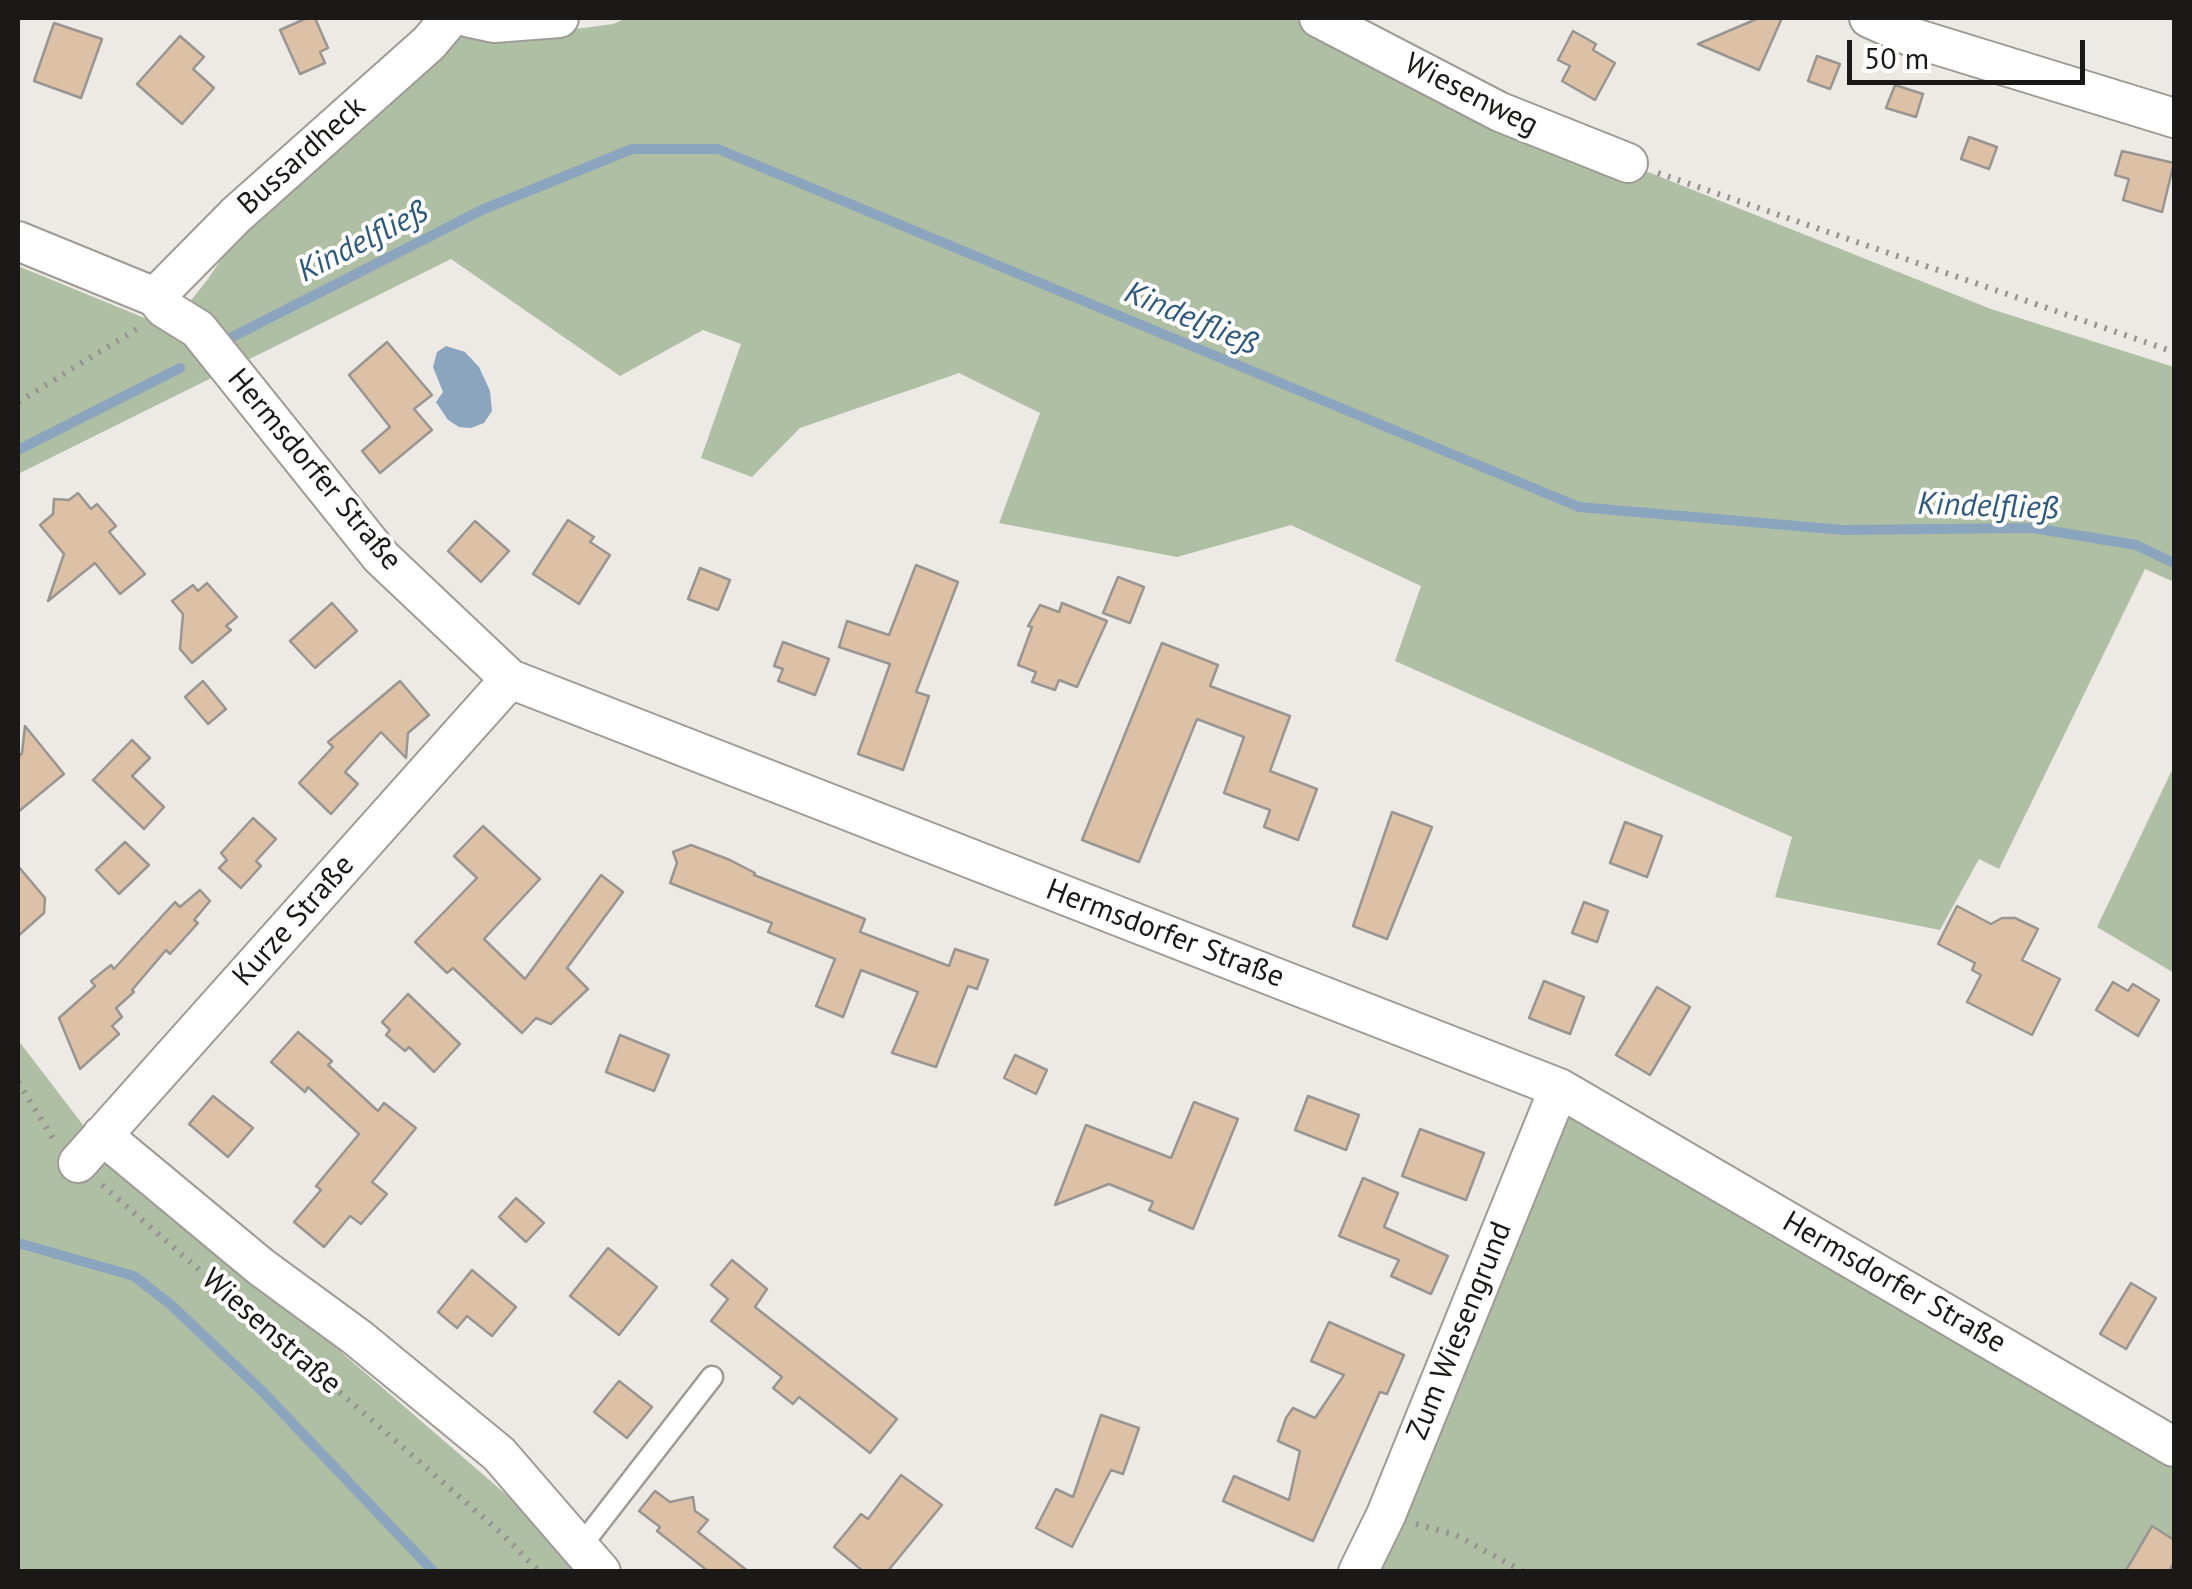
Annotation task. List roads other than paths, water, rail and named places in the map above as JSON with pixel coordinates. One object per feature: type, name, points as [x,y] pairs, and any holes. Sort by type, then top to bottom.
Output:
[{"type":"street","name":"Bussardheck","points":[[160,303],[236,215],[430,43],[450,18]]},
{"type":"street","points":[[470,18],[494,23],[559,18]]},
{"type":"street","name":"Wiesenweg","points":[[1319,18],[1500,112],[1628,163]]},
{"type":"street","points":[[1869,18],[1914,38],[2174,118]]},
{"type":"street","name":"Hermsdorfer Straße","points":[[18,241],[160,303],[198,329],[381,557],[510,679],[1559,1088],[2174,1447]]},
{"type":"street","name":"Kurze Straße","points":[[90,1149],[510,679]]},
{"type":"street","name":"Zum Wiesengrund","points":[[1358,1572],[1386,1515],[1559,1088]]},
{"type":"street","name":"Wiesenstraße","points":[[90,1149],[358,1338],[499,1454],[590,1559]]},
{"type":"lane","name":"Wiesenstraße","points":[[590,1559],[712,1377]]},
{"type":"water","points":[[446,346],[465,352],[479,367],[490,391],[492,411],[484,423],[459,427],[448,420],[436,402],[443,392],[433,367],[437,352]]},
{"type":"waterway","name":"Kindelfließ","points":[[230,338],[484,209],[632,149],[718,149],[1579,507],[1843,530],[2033,528],[2136,545],[2174,563]]},
{"type":"waterway","name":"Kindelfließ","points":[[18,450],[180,368]]},
{"type":"waterway","points":[[18,1243],[134,1276],[170,1304],[262,1391],[434,1572]]}]
